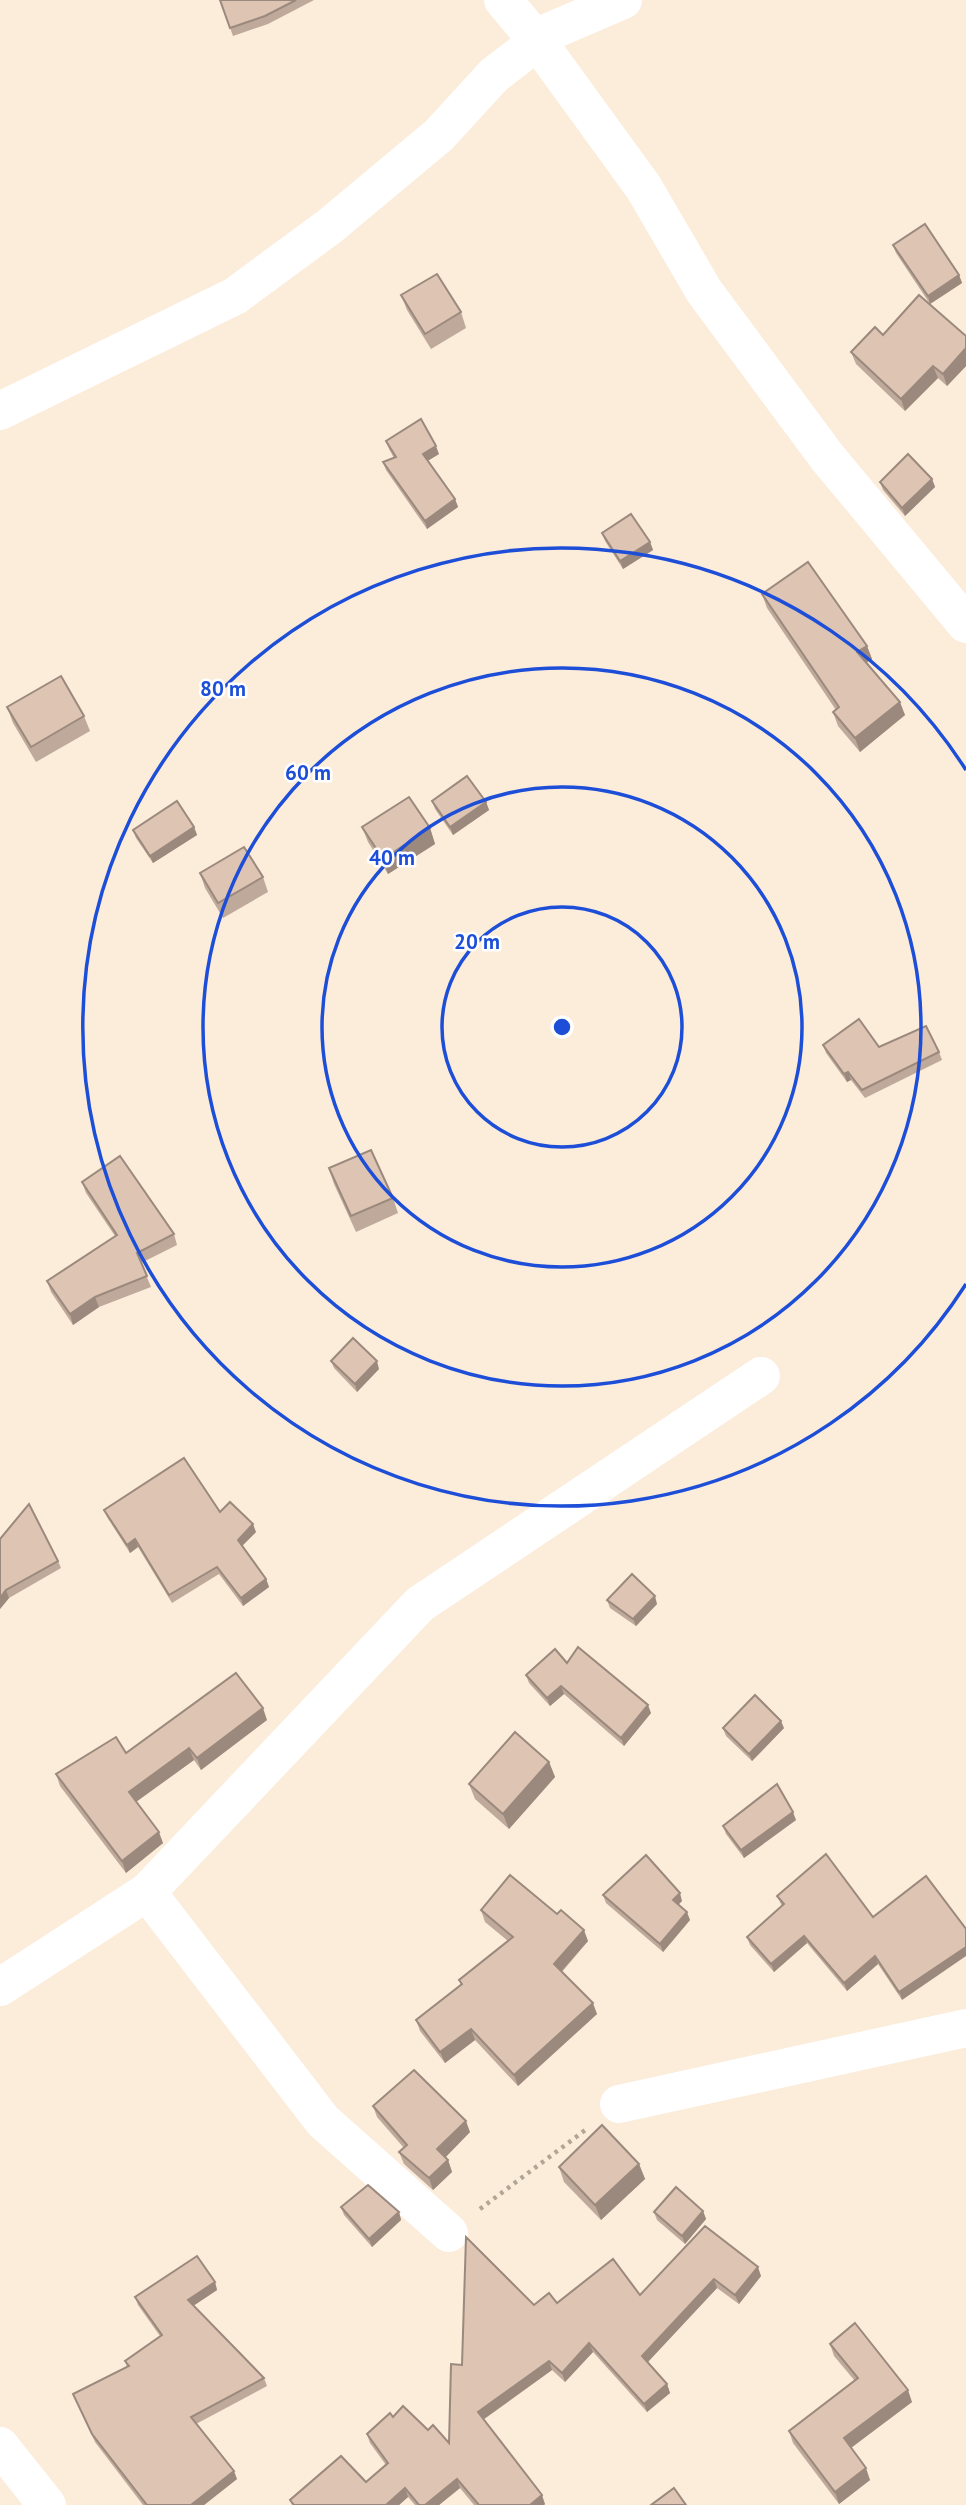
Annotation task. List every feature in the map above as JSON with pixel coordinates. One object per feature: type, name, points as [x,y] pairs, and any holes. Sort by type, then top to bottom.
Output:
[{"type":"street","points":[[503,0],[538,41],[644,188],[721,313],[827,457],[966,624]]},
{"type":"street","points":[[0,411],[235,296],[330,226],[439,135],[494,75],[551,31],[623,0]]},
{"type":"street","points":[[0,1987],[147,1892],[420,1604],[761,1376]]},
{"type":"street","points":[[147,1892],[323,2120],[449,2233]]},
{"type":"street","points":[[619,2104],[966,2028]]},
{"type":"street","points":[[0,2446],[47,2505]]},
{"type":"path","points":[[449,2233],[619,2104]]},
{"type":"building","points":[[220,0],[296,0],[265,16],[230,28]]},
{"type":"building","points":[[925,224],[959,275],[928,296],[893,245]]},
{"type":"building","points":[[437,274],[461,312],[425,334],[401,295]]},
{"type":"building","points":[[919,295],[966,336],[966,348],[943,374],[933,366],[901,399],[851,352],[875,327],[883,335]]},
{"type":"building","points":[[421,419],[436,446],[423,454],[455,499],[425,521],[383,462],[396,457],[386,441]]},
{"type":"building","points":[[908,454],[932,479],[902,508],[880,482]]},
{"type":"building","points":[[631,514],[650,542],[620,561],[602,533]]},
{"type":"building","points":[[808,562],[867,646],[857,652],[900,702],[855,738],[833,712],[839,707],[762,594]]},
{"type":"building","points":[[61,676],[84,716],[31,747],[7,707]]},
{"type":"building","points":[[467,776],[486,802],[450,827],[432,801]]},
{"type":"building","points":[[409,797],[430,828],[383,859],[362,827]]},
{"type":"building","points":[[177,801],[194,827],[150,856],[133,830]]},
{"type":"building","points":[[244,847],[263,877],[218,903],[200,873]]},
{"type":"building","points":[[859,1019],[879,1047],[926,1026],[939,1052],[862,1090],[848,1072],[844,1074],[823,1045]]},
{"type":"building","points":[[371,1150],[393,1198],[351,1216],[329,1168]]},
{"type":"building","points":[[120,1156],[174,1234],[137,1253],[147,1276],[95,1297],[70,1314],[47,1281],[117,1235],[82,1182]]},
{"type":"building","points":[[353,1338],[377,1361],[355,1384],[331,1361]]},
{"type":"building","points":[[184,1458],[220,1512],[230,1502],[253,1524],[238,1540],[266,1579],[241,1598],[217,1567],[169,1595],[135,1539],[127,1545],[104,1510]]},
{"type":"building","points":[[29,1504],[58,1561],[6,1590],[0,1598],[0,1539]]},
{"type":"building","points":[[632,1574],[655,1596],[633,1619],[607,1600]]},
{"type":"building","points":[[578,1647],[648,1705],[621,1738],[561,1686],[547,1698],[526,1675],[555,1649],[567,1663]]},
{"type":"building","points":[[236,1673],[263,1708],[197,1758],[189,1748],[129,1792],[159,1832],[122,1861],[56,1774],[116,1737],[126,1753]]},
{"type":"building","points":[[755,1695],[781,1721],[749,1754],[723,1728]]},
{"type":"building","points":[[515,1732],[549,1762],[503,1814],[469,1784]]},
{"type":"building","points":[[777,1784],[793,1812],[741,1850],[723,1826]]},
{"type":"building","points":[[826,1854],[873,1917],[926,1876],[966,1929],[966,1947],[899,1992],[875,1956],[844,1983],[804,1936],[771,1964],[747,1937],[784,1904],[777,1896]]},
{"type":"building","points":[[646,1855],[680,1893],[673,1900],[687,1912],[660,1944],[603,1895]]},
{"type":"building","points":[[510,1875],[557,1914],[561,1910],[584,1930],[554,1964],[593,2003],[514,2075],[471,2029],[440,2052],[416,2020],[462,1984],[459,1980],[513,1937],[481,1910]]},
{"type":"building","points":[[414,2070],[466,2121],[437,2149],[448,2160],[429,2178],[399,2152],[407,2145],[373,2106]]},
{"type":"building","points":[[602,2125],[639,2164],[595,2205],[559,2167]]},
{"type":"building","points":[[368,2185],[399,2212],[369,2239],[341,2207]]},
{"type":"building","points":[[676,2187],[703,2211],[682,2236],[654,2212]]},
{"type":"building","points":[[705,2226],[758,2267],[735,2295],[714,2279],[642,2356],[667,2384],[644,2404],[589,2343],[562,2373],[549,2361],[478,2412],[542,2495],[530,2505],[479,2505],[457,2479],[425,2505],[419,2505],[405,2488],[386,2505],[294,2505],[290,2500],[341,2456],[366,2482],[388,2463],[367,2434],[390,2413],[393,2417],[403,2406],[428,2430],[433,2425],[449,2443],[451,2364],[462,2365],[466,2237],[534,2305],[549,2293],[557,2303],[613,2259],[640,2295]]},
{"type":"building","points":[[197,2256],[215,2282],[188,2300],[264,2378],[191,2417],[234,2471],[191,2505],[147,2505],[92,2434],[73,2394],[129,2366],[125,2361],[162,2335],[135,2297]]},
{"type":"building","points":[[855,2323],[908,2390],[844,2438],[866,2468],[835,2492],[789,2431],[858,2378],[830,2344]]},
{"type":"building","points":[[674,2488],[686,2505],[651,2505]]}]
